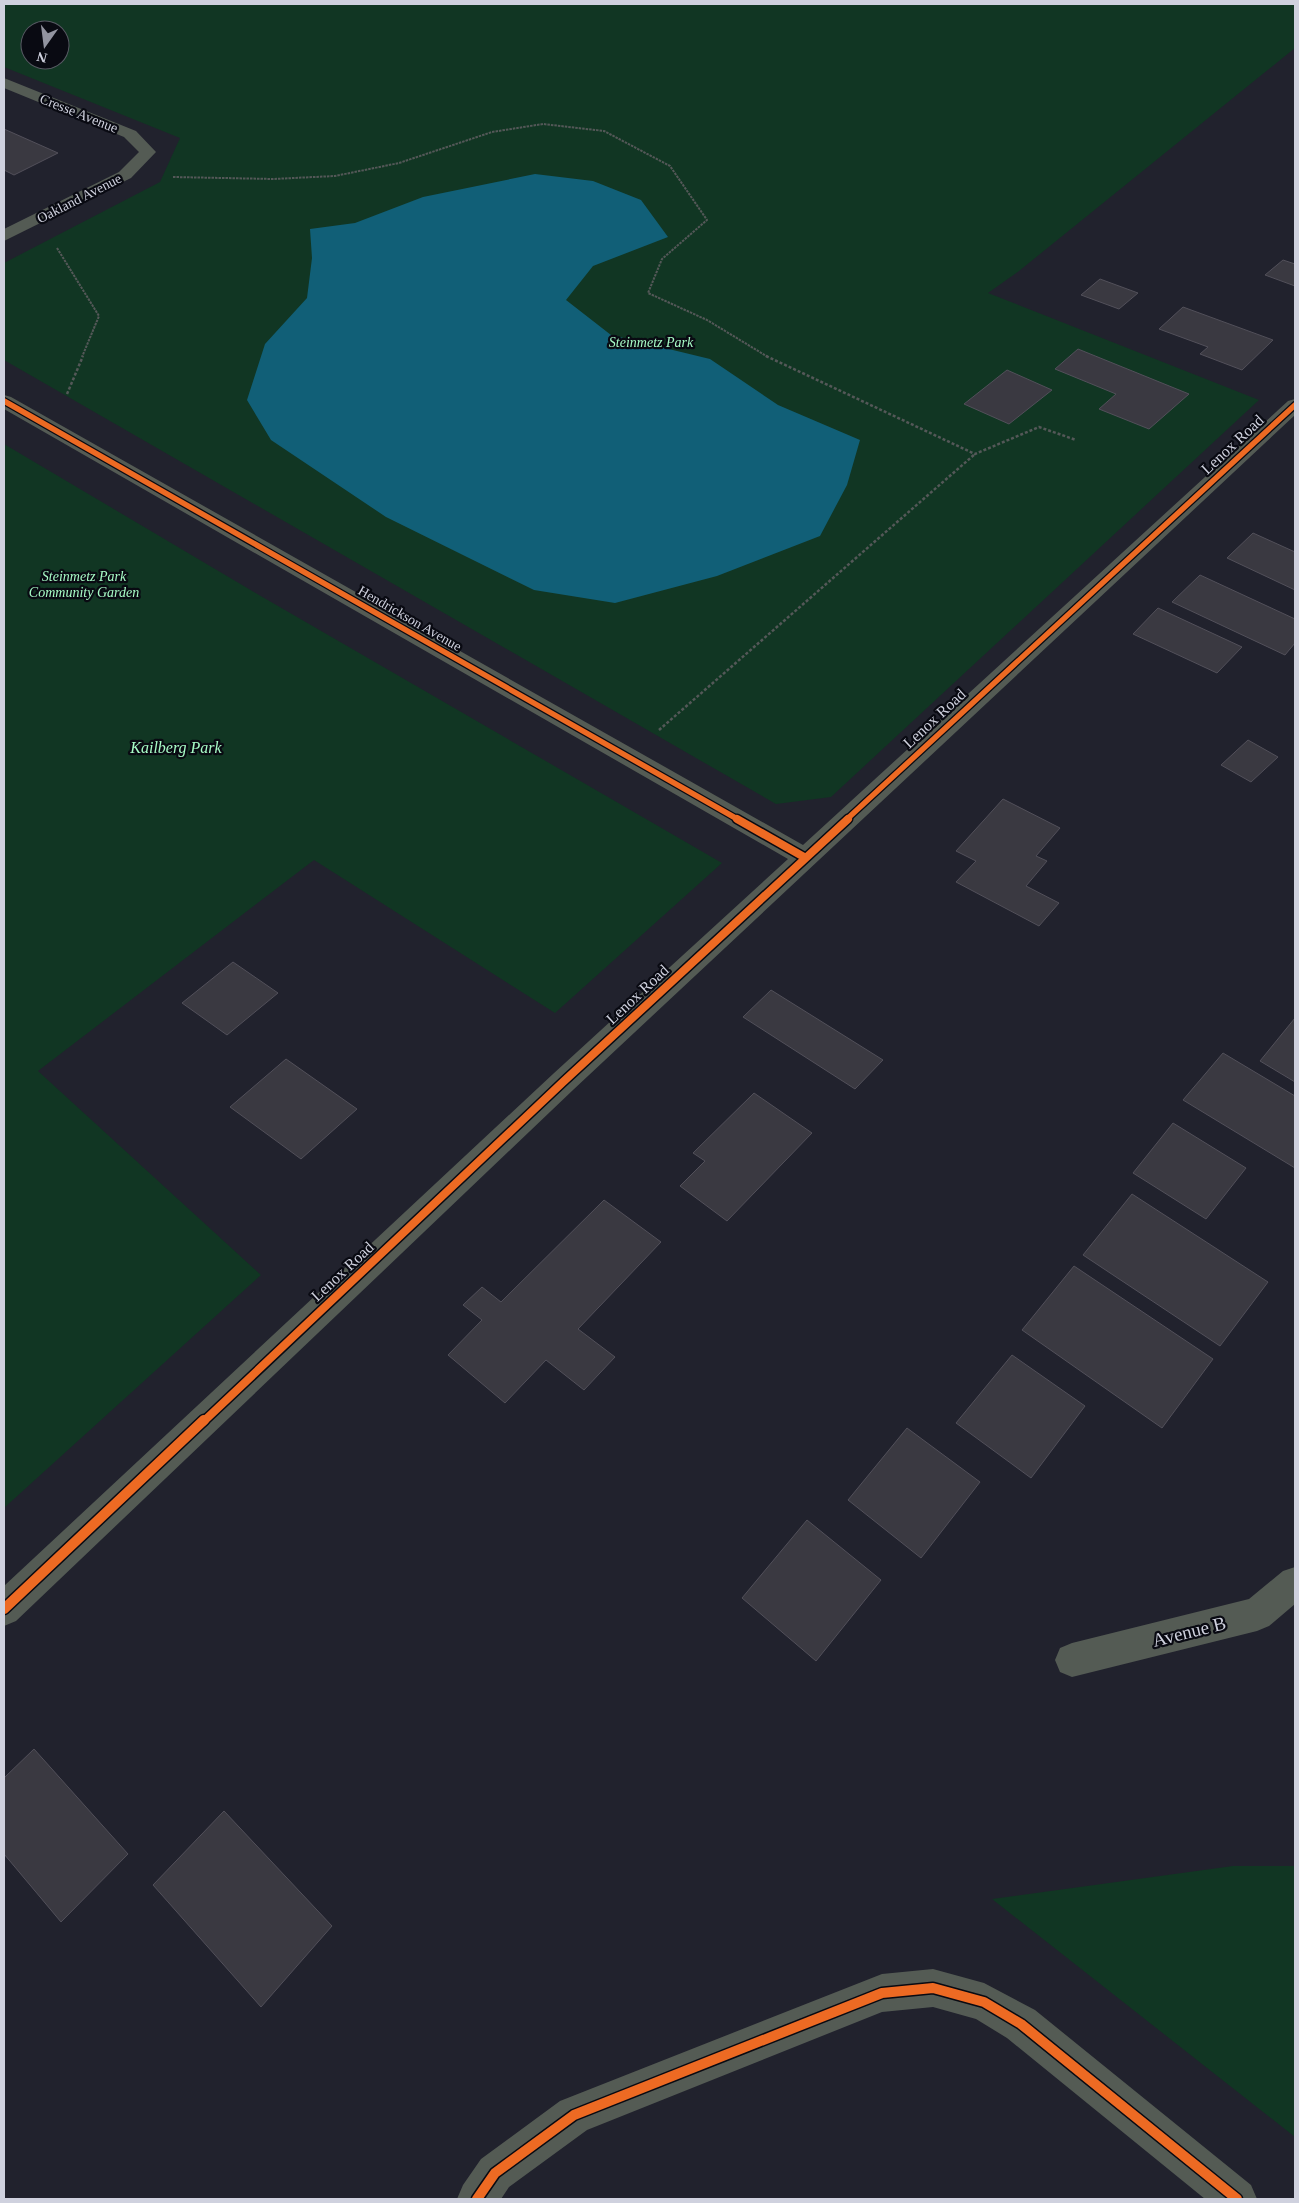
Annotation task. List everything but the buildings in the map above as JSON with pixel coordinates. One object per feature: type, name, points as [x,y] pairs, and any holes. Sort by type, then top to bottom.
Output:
[{"type":"street","name":"Cresse Avenue","points":[[4,83],[130,134],[148,152]]},
{"type":"street","name":"Oakland Avenue","points":[[4,236],[125,175],[148,152]]},
{"type":"street","name":"Hendrickson Avenue","points":[[4,401],[804,857]]},
{"type":"street","name":"Lenox Road","points":[[4,1609],[555,1088],[1295,405]]},
{"type":"street","name":"Avenue B","points":[[1072,1660],[1257,1614],[1295,1583]]},
{"type":"street","points":[[477,2199],[495,2173],[574,2115],[882,1993],[933,1988],[984,2002],[1021,2024],[1238,2199]]},
{"type":"path","points":[[125,175],[274,179],[335,176],[399,163],[492,132],[543,124],[604,131],[670,166],[707,220],[662,259],[648,293],[708,320],[771,359],[975,454]]},
{"type":"path","points":[[38,218],[99,316],[53,429]]},
{"type":"path","points":[[628,756],[975,454],[1040,427],[1076,440]]},
{"type":"green space","name":"Steinmetz Park","points":[[4,4],[1295,4],[1295,48],[1019,271],[988,293],[1259,400],[831,797],[776,804],[4,360],[4,263],[160,182],[180,138],[4,67]]},
{"type":"green space","name":"Kailberg Park","points":[[4,444],[259,595],[722,863],[555,1013],[314,860],[38,1071],[261,1275],[4,1508]]},
{"type":"green space","points":[[1233,1866],[1295,1866],[1295,2137],[992,1899]]},
{"type":"water","points":[[535,174],[593,181],[641,200],[668,237],[593,266],[566,300],[611,335],[710,359],[778,405],[860,440],[847,485],[820,536],[717,576],[615,603],[534,590],[386,517],[271,440],[247,400],[265,344],[307,298],[312,258],[310,229],[355,223],[423,197]]},
{"type":"cycle path","points":[[4,401],[804,857]]},
{"type":"cycle path","points":[[4,1609],[563,1082],[1295,405]]},
{"type":"cycle path","points":[[477,2199],[495,2173],[574,2115],[882,1993],[933,1988],[984,2002],[1021,2024],[1237,2199]]},
{"type":"park label","name":"Steinmetz Park Community Garden","points":[[84,584]]}]
